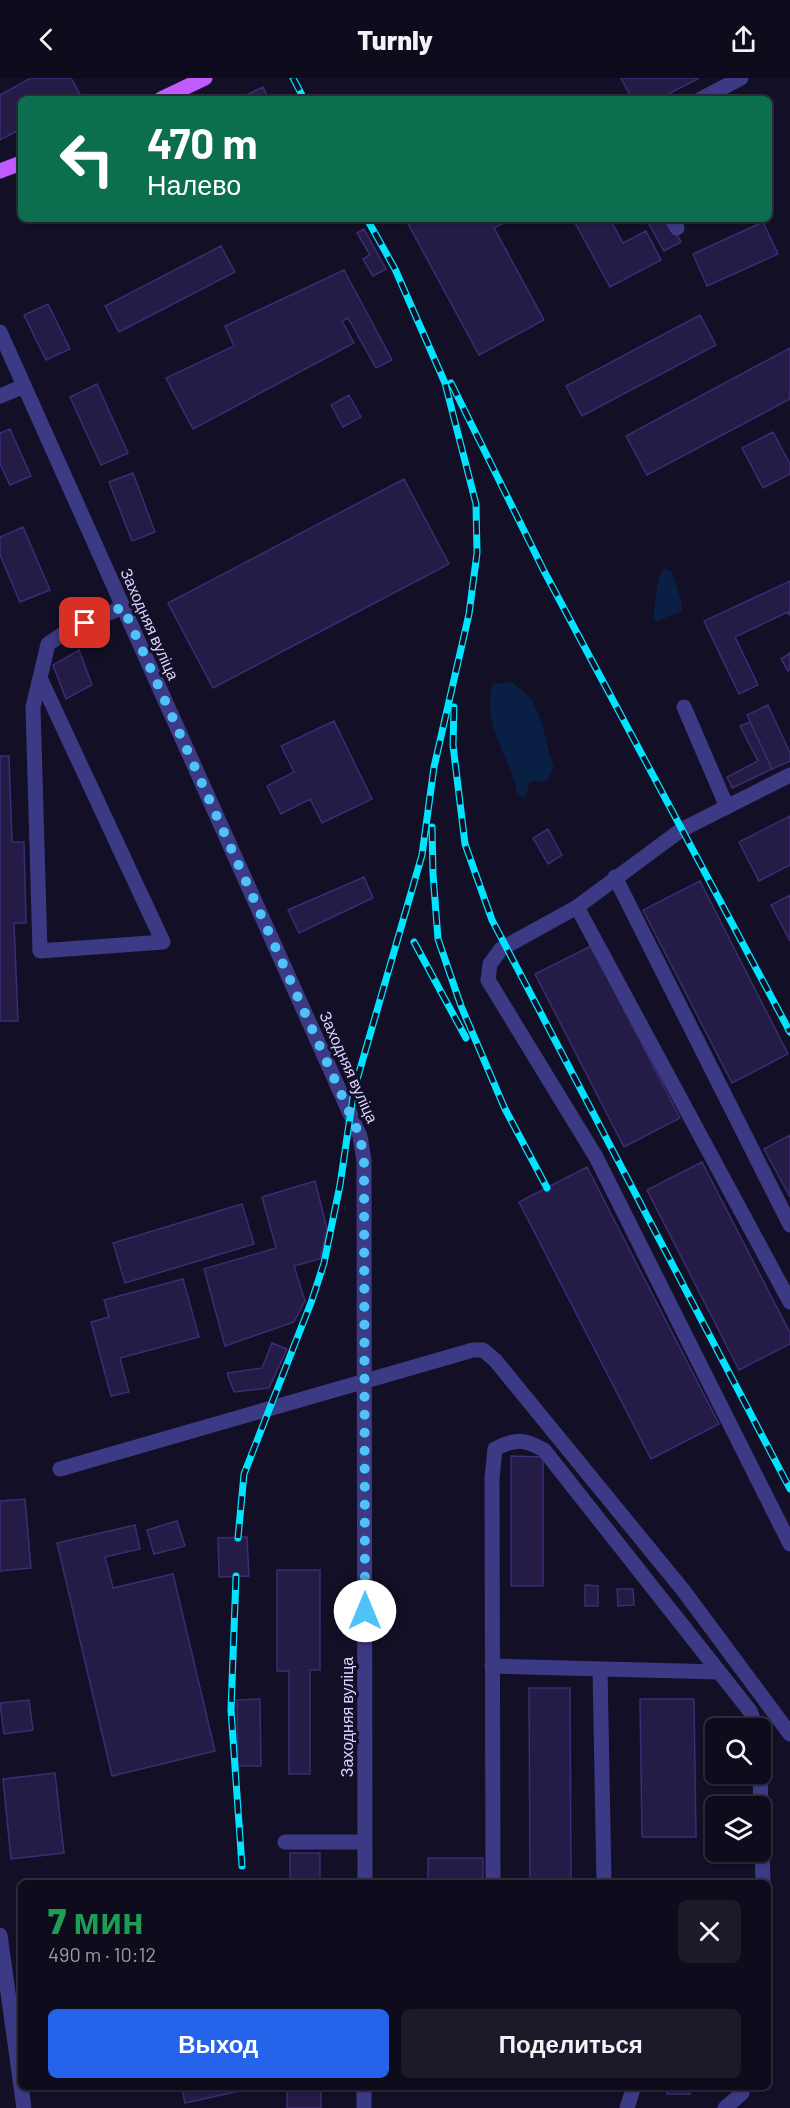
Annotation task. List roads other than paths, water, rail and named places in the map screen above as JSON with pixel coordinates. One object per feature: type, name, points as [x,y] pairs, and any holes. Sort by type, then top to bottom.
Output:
[{"type":"main road","points":[[167,96],[205,78]]},
{"type":"main road","points":[[0,171],[18,164]]},
{"type":"street","points":[[707,96],[741,78]]},
{"type":"street","name":"Заходняя вуліца","points":[[0,332],[360,1136],[364,1161],[366,1380],[364,1880]]},
{"type":"street","points":[[0,396],[24,386]]},
{"type":"street","points":[[40,678],[163,942],[40,951],[33,707],[48,644],[66,632],[123,607]]},
{"type":"street","points":[[684,707],[727,807]]},
{"type":"street","points":[[790,775],[681,830],[577,907],[501,949],[490,964],[488,980],[596,1157],[790,1544]]},
{"type":"street","points":[[615,877],[790,1225]]},
{"type":"street","points":[[577,907],[790,1302]]},
{"type":"street","points":[[60,1469],[366,1380],[473,1350],[483,1350],[495,1360],[683,1590],[790,1734]]},
{"type":"street","points":[[493,1880],[492,1478],[495,1449],[511,1440],[531,1443],[544,1450],[750,1711],[753,1718]]},
{"type":"street","points":[[492,1666],[719,1672]]},
{"type":"street","points":[[600,1669],[604,1880]]},
{"type":"street","points":[[760,1784],[763,1880]]},
{"type":"street","points":[[285,1842],[365,1842]]},
{"type":"street","points":[[0,1935],[18,2065]]},
{"type":"street","points":[[22,2090],[24,2108]]},
{"type":"street","points":[[364,2090],[364,2108]]},
{"type":"street","points":[[627,2108],[633,2090]]},
{"type":"street","points":[[725,2108],[742,2090]]},
{"type":"water","points":[[664,567],[672,572],[682,611],[654,622],[656,594]]},
{"type":"water","points":[[512,682],[528,696],[534,705],[554,766],[547,781],[530,782],[525,798],[517,793],[494,730],[490,712],[492,684]]},
{"type":"railway","points":[[293,78],[302,96]]},
{"type":"railway","points":[[238,1538],[244,1474],[312,1300],[324,1263],[340,1185],[354,1090],[422,855],[434,767],[469,614],[477,553],[476,504],[445,383],[395,269],[369,222]]},
{"type":"railway","points":[[451,383],[544,571],[790,1032]]},
{"type":"railway","points":[[454,707],[453,745],[465,844],[492,920],[790,1489]]},
{"type":"railway","points":[[432,827],[438,939],[461,1006],[505,1109],[547,1188]]},
{"type":"railway","points":[[414,942],[466,1038]]},
{"type":"railway","points":[[236,1576],[231,1710],[242,1866]]}]
